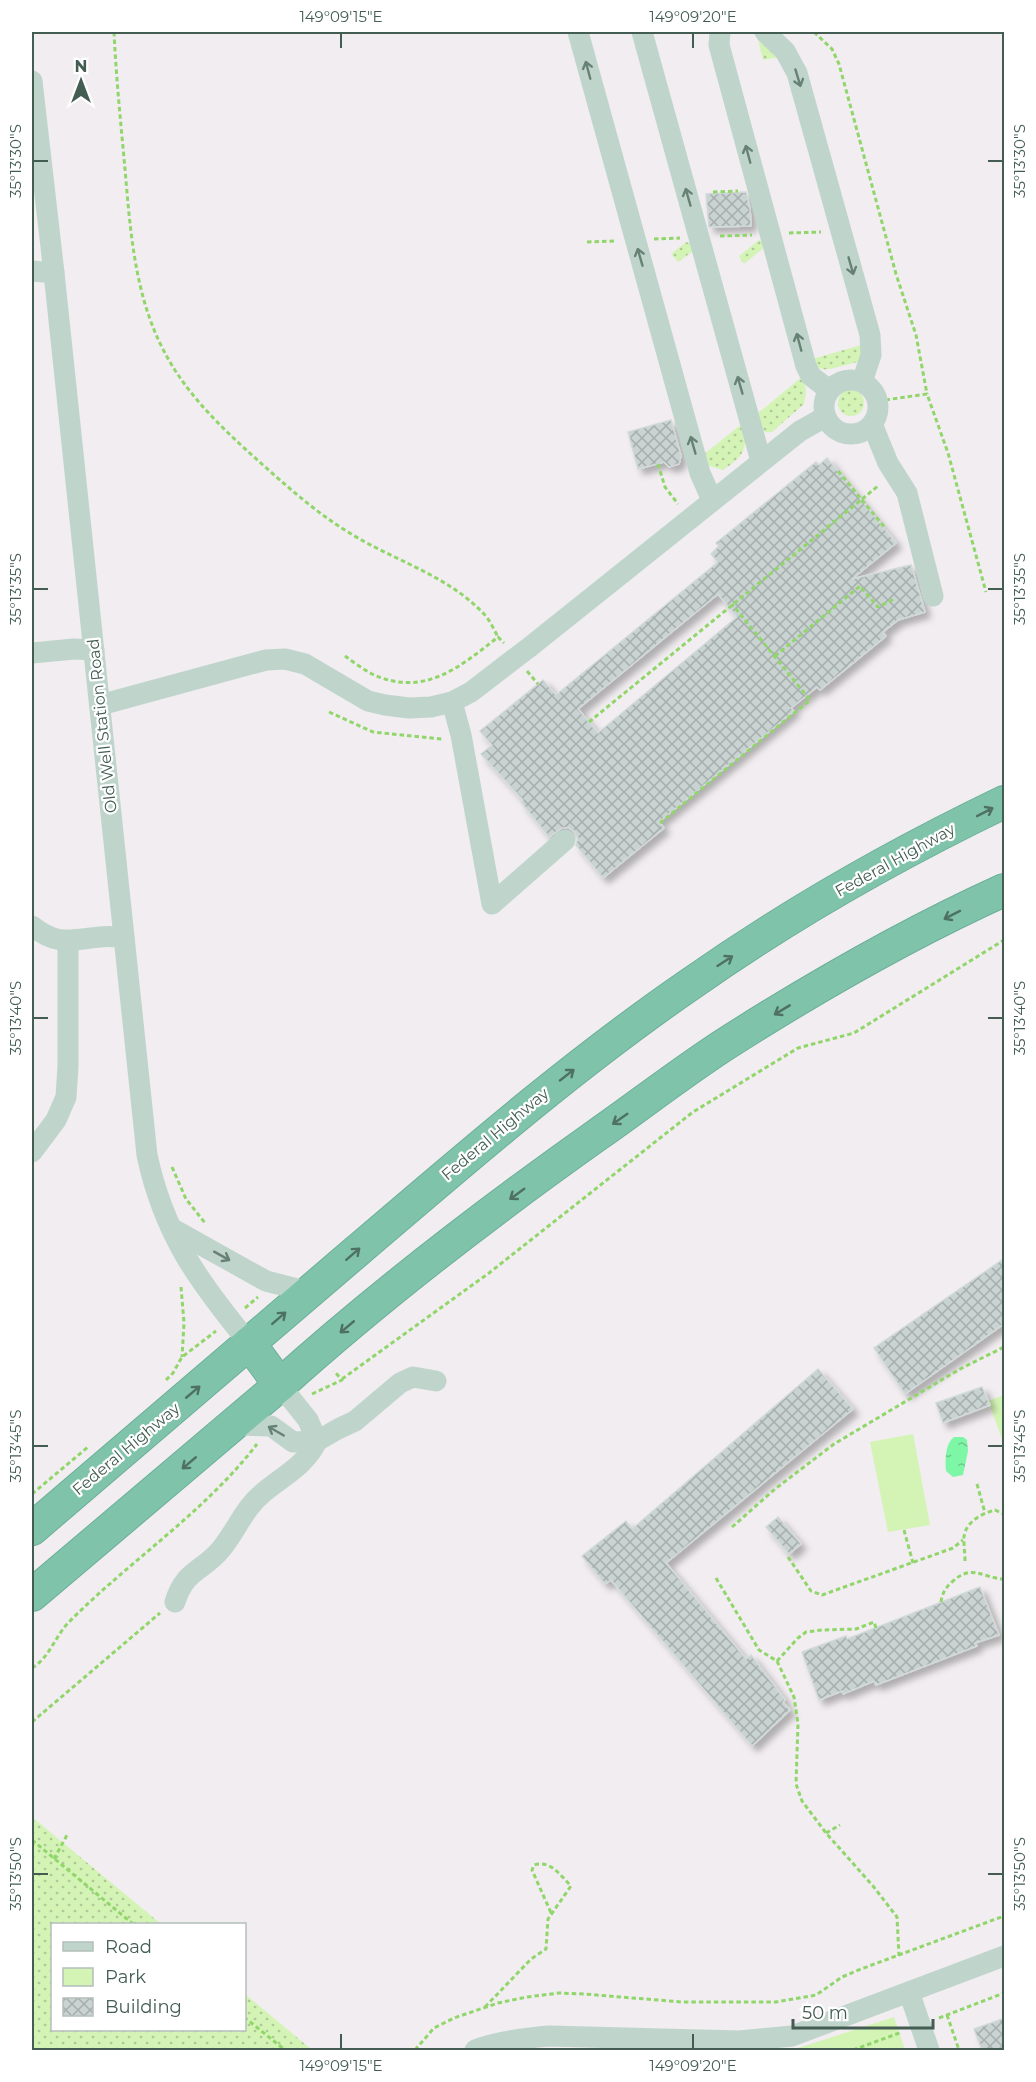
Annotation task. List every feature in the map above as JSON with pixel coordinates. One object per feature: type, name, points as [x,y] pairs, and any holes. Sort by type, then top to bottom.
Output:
[{"type":"highway","name":"Federal Highway","points":[[32,1529],[549,1090],[693,982],[836,892],[1005,802]]},
{"type":"highway","points":[[32,1595],[234,1425],[287,1394],[316,1353],[452,1241],[725,1044],[894,945],[1005,890]]},
{"type":"highway","points":[[249,1343],[287,1394]]},
{"type":"street","points":[[578,32],[700,473],[712,500]]},
{"type":"street","points":[[642,32],[761,461]]},
{"type":"street","points":[[720,32],[719,45],[806,366],[811,376],[829,390]]},
{"type":"street","points":[[765,32],[785,51],[796,73],[870,335],[871,355],[862,382]]},
{"type":"street","name":"Old Well Station Road","points":[[32,81],[41,241],[54,273],[147,1155],[152,1181],[180,1248],[208,1293],[249,1343]]},
{"type":"street","points":[[32,272],[54,273]]},
{"type":"street","points":[[844,380],[862,382],[878,400],[876,417],[872,424],[856,434],[847,434],[830,426],[823,408],[824,399],[829,390],[844,380]]},
{"type":"street","points":[[100,705],[266,660],[285,659],[305,664],[368,700],[385,705],[409,708],[431,707],[452,702],[471,692],[515,658],[800,431],[825,417]]},
{"type":"street","points":[[872,424],[888,463],[907,493],[933,596]]},
{"type":"street","points":[[32,653],[74,649],[94,650]]},
{"type":"street","points":[[452,702],[462,740],[492,904],[565,840]]},
{"type":"street","points":[[32,926],[55,940],[68,941],[102,936],[124,937]]},
{"type":"street","points":[[32,1152],[56,1120],[66,1097],[68,941]]},
{"type":"street","points":[[171,1228],[266,1281],[309,1292]]},
{"type":"street","points":[[234,1425],[271,1426],[293,1442],[316,1441],[354,1422],[400,1383],[413,1377],[436,1381]]},
{"type":"street","points":[[175,1602],[184,1580],[222,1548],[249,1507],[311,1453],[316,1441],[308,1420],[287,1394]]},
{"type":"street","points":[[475,2050],[522,2038],[549,2036],[739,2041],[792,2036],[1005,1956]]},
{"type":"street","points":[[909,1992],[929,2050]]},
{"type":"path","points":[[114,32],[129,212],[137,273],[165,353],[184,384],[204,409],[239,444],[302,500],[350,533],[439,578],[464,596],[486,615],[498,637],[538,684]]},
{"type":"path","points":[[814,32],[832,49],[839,64],[916,335],[927,394],[948,453],[986,592]]},
{"type":"path","points":[[878,400],[927,394]]},
{"type":"path","points":[[658,464],[665,487],[689,518]]},
{"type":"path","points":[[838,471],[886,529]]},
{"type":"path","points":[[589,722],[894,473]]},
{"type":"path","points":[[775,656],[860,586],[878,607],[894,599]]},
{"type":"path","points":[[660,823],[810,700],[732,604]]},
{"type":"path","points":[[345,656],[372,674],[393,681],[417,682],[442,676],[459,668],[498,637]]},
{"type":"path","points":[[329,712],[373,732],[462,740]]},
{"type":"path","points":[[287,1394],[342,1380],[489,1273],[693,1112],[798,1048],[855,1033],[1005,940]]},
{"type":"path","points":[[168,1157],[186,1199],[208,1227]]},
{"type":"path","points":[[162,1384],[173,1373],[182,1357],[184,1323],[180,1248]]},
{"type":"path","points":[[732,1527],[775,1489],[834,1444],[960,1369],[1005,1347]]},
{"type":"path","points":[[316,1353],[342,1380]]},
{"type":"path","points":[[32,1668],[39,1664],[67,1624],[208,1500],[248,1456],[271,1426]]},
{"type":"path","points":[[32,1494],[92,1443]]},
{"type":"path","points":[[977,1484],[985,1513]]},
{"type":"path","points":[[965,1561],[963,1540],[966,1530],[976,1517],[995,1510],[1005,1514]]},
{"type":"path","points":[[904,1530],[913,1563]]},
{"type":"path","points":[[788,1557],[811,1591],[822,1595],[953,1548],[963,1540]]},
{"type":"path","points":[[940,1602],[949,1585],[963,1573],[983,1573],[1005,1579]]},
{"type":"path","points":[[716,1578],[759,1650],[777,1661],[794,1697],[798,1724],[796,1784],[802,1801],[897,1917],[899,1956]]},
{"type":"path","points":[[32,1722],[175,1602]]},
{"type":"path","points":[[777,1661],[806,1632],[856,1629],[874,1622],[876,1628]]},
{"type":"path","points":[[826,1833],[840,1824]]},
{"type":"path","points":[[54,1859],[67,1835]]},
{"type":"path","points":[[32,1840],[132,1923]]},
{"type":"path","points":[[484,2008],[492,1997],[531,1959],[546,1949],[548,1920],[552,1915],[571,1886],[548,1864],[540,1863],[534,1865],[532,1870],[552,1915]]},
{"type":"path","points":[[415,2050],[434,2028],[454,2018],[526,1997],[559,1993],[705,2002],[776,2002],[788,1998],[809,1998],[851,1973],[1005,1916]]},
{"type":"path","points":[[947,2015],[959,2050]]},
{"type":"path","points":[[246,2019],[285,2050]]},
{"type":"path","points":[[853,2050],[858,2050]]},
{"type":"green space","points":[[757,35],[785,56],[763,60]]},
{"type":"green space","points":[[759,240],[766,246],[744,264],[739,256]]},
{"type":"green space","points":[[686,242],[694,245],[696,249],[678,262],[671,254]]},
{"type":"green space","points":[[865,344],[862,360],[854,363],[821,369],[812,359]]},
{"type":"green space","points":[[803,376],[806,391],[804,404],[772,432],[762,430],[756,415]]},
{"type":"green space","points":[[851,390],[860,394],[864,403],[860,412],[851,416],[842,412],[838,403],[842,394]]},
{"type":"green space","points":[[743,423],[745,445],[740,455],[723,470],[709,466],[703,455]]},
{"type":"green space","points":[[1004,1395],[1004,1444],[988,1401]]},
{"type":"green space","points":[[913,1434],[930,1525],[888,1532],[870,1442]]},
{"type":"green space","points":[[32,1817],[160,1923],[51,1923],[51,2031],[246,2031],[246,1995],[312,2050],[37,2050],[32,2046]]},
{"type":"green space","points":[[894,2017],[905,2050],[792,2050]]},
{"type":"water","points":[[954,1437],[963,1437],[967,1440],[968,1451],[963,1475],[953,1477],[946,1471],[946,1452]]},
{"type":"building","points":[[746,192],[751,226],[709,227],[706,194]]},
{"type":"building","points":[[671,420],[681,456],[679,464],[669,467],[664,462],[638,469],[628,432]]},
{"type":"building","points":[[827,458],[896,543],[852,579],[911,565],[925,612],[898,620],[883,632],[886,636],[820,690],[817,687],[791,708],[794,711],[659,822],[664,828],[603,878],[576,845],[578,838],[574,831],[562,828],[549,837],[521,802],[523,800],[481,754],[492,745],[480,731],[543,680],[556,695],[718,562],[711,554],[719,546],[716,543],[816,462],[819,465]],"holes":[[[718,594],[737,617],[598,733],[578,709]]]},
{"type":"building","points":[[1005,1258],[1005,1323],[905,1394],[874,1348]]},
{"type":"building","points":[[818,1369],[853,1409],[666,1563],[746,1659],[751,1655],[790,1710],[752,1746],[611,1580],[605,1584],[582,1556],[626,1521],[632,1529]]},
{"type":"building","points":[[982,1387],[990,1405],[943,1423],[936,1403]]},
{"type":"building","points":[[778,1517],[801,1544],[789,1554],[766,1527]]},
{"type":"building","points":[[980,1587],[999,1635],[975,1643],[977,1646],[876,1685],[874,1681],[843,1694],[842,1691],[819,1700],[802,1652],[846,1636],[847,1639]]},
{"type":"building","points":[[1005,2018],[1005,2050],[982,2050],[974,2029]]}]
